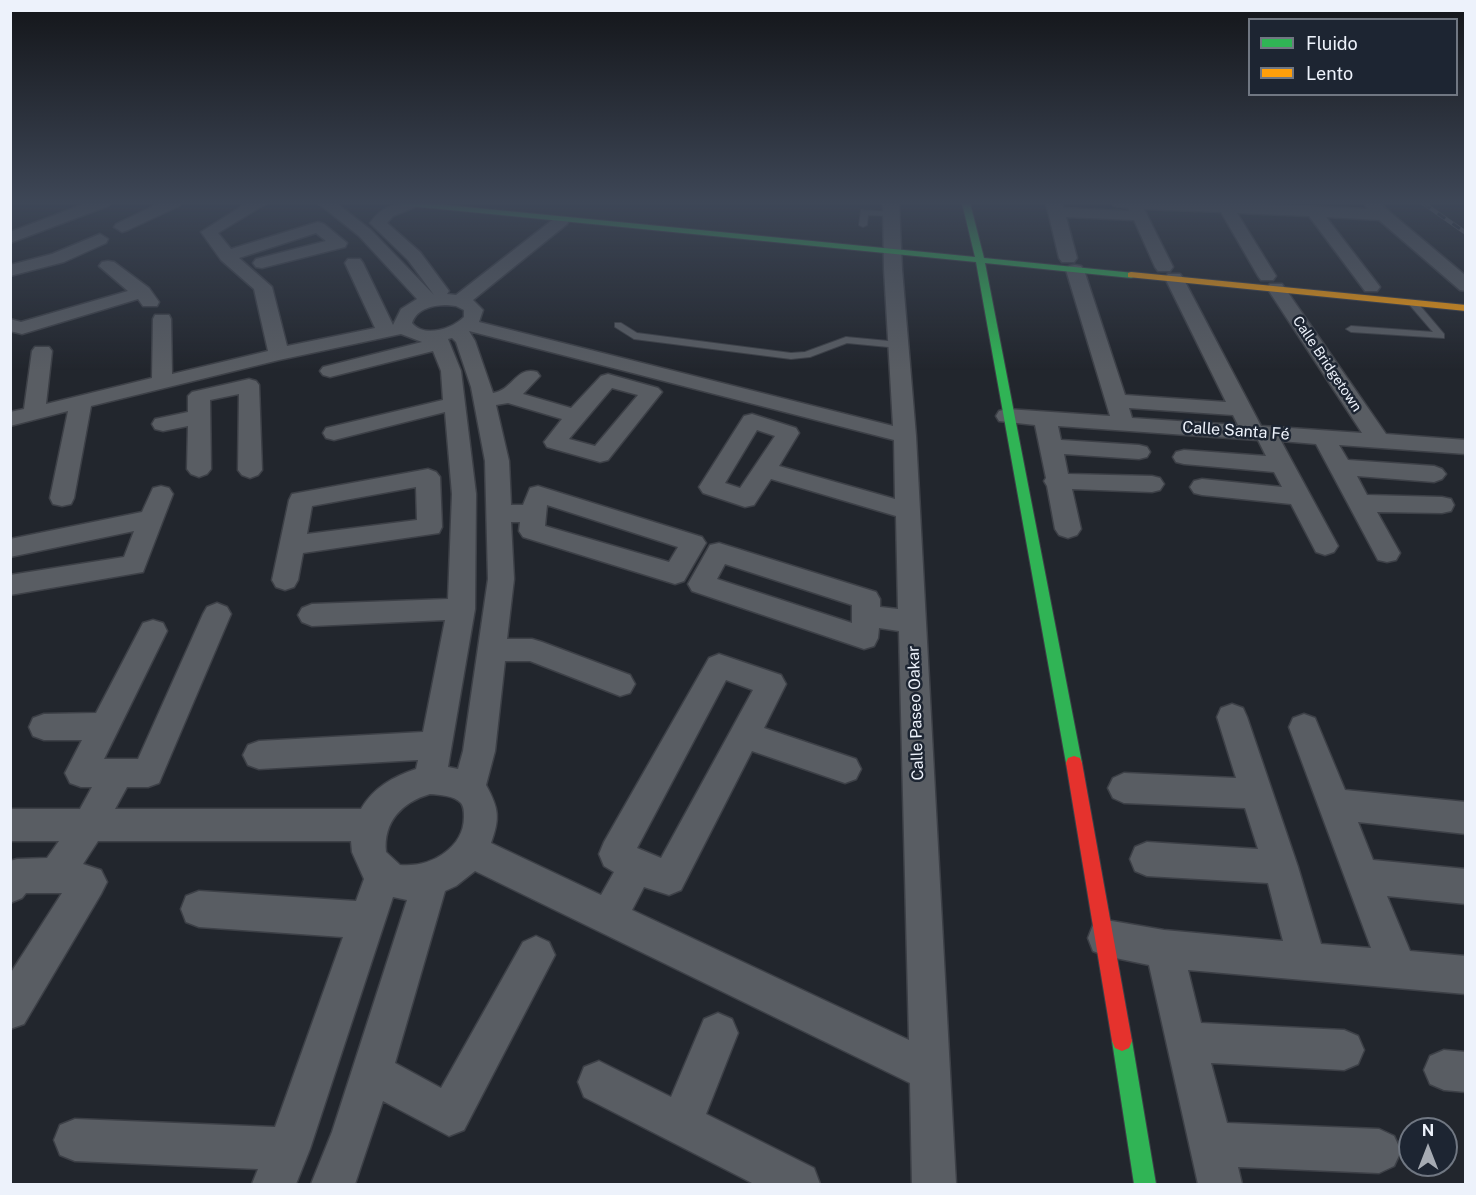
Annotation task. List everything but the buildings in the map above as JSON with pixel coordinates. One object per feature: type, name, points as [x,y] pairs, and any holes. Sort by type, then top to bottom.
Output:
[{"type":"street","points":[[10,271],[55,259]]},
{"type":"street","points":[[231,259],[264,287],[279,354]]},
{"type":"street","points":[[234,263],[244,259]]},
{"type":"street","points":[[234,263],[256,259]]},
{"type":"street","points":[[330,371],[450,334],[473,318],[474,310],[445,301],[395,259]]},
{"type":"street","points":[[416,259],[445,301]]},
{"type":"street","points":[[395,329],[407,312],[445,301],[483,281],[512,259]]},
{"type":"street","name":"Calle Paseo Oakar","points":[[893,259],[905,436],[934,1179]]},
{"type":"street","points":[[979,259],[1106,938],[1145,1185]]},
{"type":"street","points":[[1017,259],[1272,282],[1371,287],[1466,297]]},
{"type":"street","points":[[1070,259],[1123,423]]},
{"type":"street","points":[[1161,259],[1241,410],[1283,465],[1325,546]]},
{"type":"street","name":"Calle Bridgetown","points":[[1257,259],[1378,440]]},
{"type":"street","points":[[1349,259],[1371,287]]},
{"type":"street","points":[[1435,259],[1466,286]]},
{"type":"street","points":[[354,263],[395,329]]},
{"type":"street","points":[[108,266],[153,306],[162,382]]},
{"type":"street","points":[[10,320],[18,313],[122,279]]},
{"type":"street","points":[[1272,282],[1413,303],[1466,308]]},
{"type":"street","points":[[10,325],[22,328],[153,306]]},
{"type":"street","points":[[10,418],[226,366],[395,329],[416,335],[450,334],[905,436]]},
{"type":"street","points":[[450,334],[465,341],[496,399],[501,579],[479,751],[469,788]]},
{"type":"street","points":[[430,779],[438,745],[460,609],[464,494],[451,371],[450,334]]},
{"type":"street","points":[[34,413],[42,351]]},
{"type":"street","points":[[226,366],[226,389]]},
{"type":"street","points":[[496,399],[530,376]]},
{"type":"street","points":[[199,469],[198,396],[249,385],[250,470]]},
{"type":"street","points":[[496,399],[576,416]]},
{"type":"street","points":[[1116,401],[1241,410]]},
{"type":"street","points":[[62,498],[81,402]]},
{"type":"street","points":[[334,433],[456,403]]},
{"type":"street","name":"Calle Santa Fé","points":[[1007,416],[1466,447]]},
{"type":"street","points":[[163,424],[198,417]]},
{"type":"street","points":[[1045,418],[1056,481],[1068,529]]},
{"type":"street","points":[[1323,436],[1387,553]]},
{"type":"street","points":[[1050,446],[1139,452]]},
{"type":"street","points":[[1184,457],[1283,465]]},
{"type":"street","points":[[1339,467],[1434,474]]},
{"type":"street","points":[[765,470],[908,511]]},
{"type":"street","points":[[285,580],[302,500],[428,477],[430,527],[293,545]]},
{"type":"street","points":[[1056,481],[1152,484]]},
{"type":"street","points":[[1202,487],[1298,497]]},
{"type":"street","points":[[10,585],[134,565],[161,494]]},
{"type":"street","points":[[429,499],[464,494]]},
{"type":"street","points":[[538,494],[693,543],[675,574],[532,531],[533,513],[538,494]]},
{"type":"street","points":[[1358,503],[1442,505]]},
{"type":"street","points":[[499,514],[533,513]]},
{"type":"street","points":[[10,548],[151,519]]},
{"type":"street","points":[[719,552],[866,599],[866,616],[864,638],[701,584],[719,552]]},
{"type":"street","points":[[312,615],[460,609]]},
{"type":"street","points":[[153,631],[81,773],[148,773],[217,614]]},
{"type":"street","points":[[866,616],[912,622]]},
{"type":"street","points":[[492,650],[532,650],[620,684]]},
{"type":"street","points":[[719,666],[771,684],[669,878],[636,867],[616,854],[719,666]]},
{"type":"street","points":[[1232,717],[1281,867],[1308,962]]},
{"type":"street","points":[[44,727],[106,726]]},
{"type":"street","points":[[1304,727],[1398,969]]},
{"type":"street","points":[[746,735],[845,769]]},
{"type":"street","points":[[259,755],[438,745]]},
{"type":"street","points":[[56,875],[89,825],[117,774]]},
{"type":"street","points":[[430,779],[458,782],[469,788],[482,809],[482,822],[471,850],[447,873],[431,880],[413,883],[397,882],[383,875],[373,865],[368,853],[367,840],[371,825],[388,800],[408,787],[430,779]]},
{"type":"street","points":[[1124,788],[1257,794]]},
{"type":"street","points":[[1334,804],[1466,818]]},
{"type":"street","points":[[10,825],[371,825]]},
{"type":"street","points":[[471,850],[929,1071]]},
{"type":"street","points":[[1147,859],[1281,867]]},
{"type":"street","points":[[608,917],[636,867]]},
{"type":"street","points":[[10,886],[17,876],[56,875],[89,882],[10,1010]]},
{"type":"street","points":[[75,1140],[281,1167],[383,875]]},
{"type":"street","points":[[1363,876],[1466,887]]},
{"type":"street","points":[[333,1185],[352,1132],[431,880]]},
{"type":"street","points":[[199,909],[366,920]]},
{"type":"street","points":[[1106,938],[1164,949],[1466,975]]},
{"type":"street","points":[[1164,949],[1220,1185]]},
{"type":"street","points":[[371,1072],[449,1115],[536,955]]},
{"type":"street","points":[[681,1124],[718,1033]]},
{"type":"street","points":[[1186,1042],[1344,1050]]},
{"type":"street","points":[[599,1082],[798,1185]]},
{"type":"street","points":[[1210,1144],[1379,1151]]},
{"type":"lane","points":[[1352,329],[1442,336],[1413,303]]},
{"type":"lane","points":[[618,325],[634,336],[791,356],[806,355],[846,340],[899,345]]},
{"type":"traffic: fast","points":[[966,259],[1131,275]]},
{"type":"traffic: fast","points":[[980,259],[1074,763]]},
{"type":"traffic: fast","points":[[1122,1041],[1145,1184]]},
{"type":"traffic: slow","points":[[1131,275],[1466,308]]},
{"type":"traffic: jam","points":[[1074,763],[1122,1041]]}]
